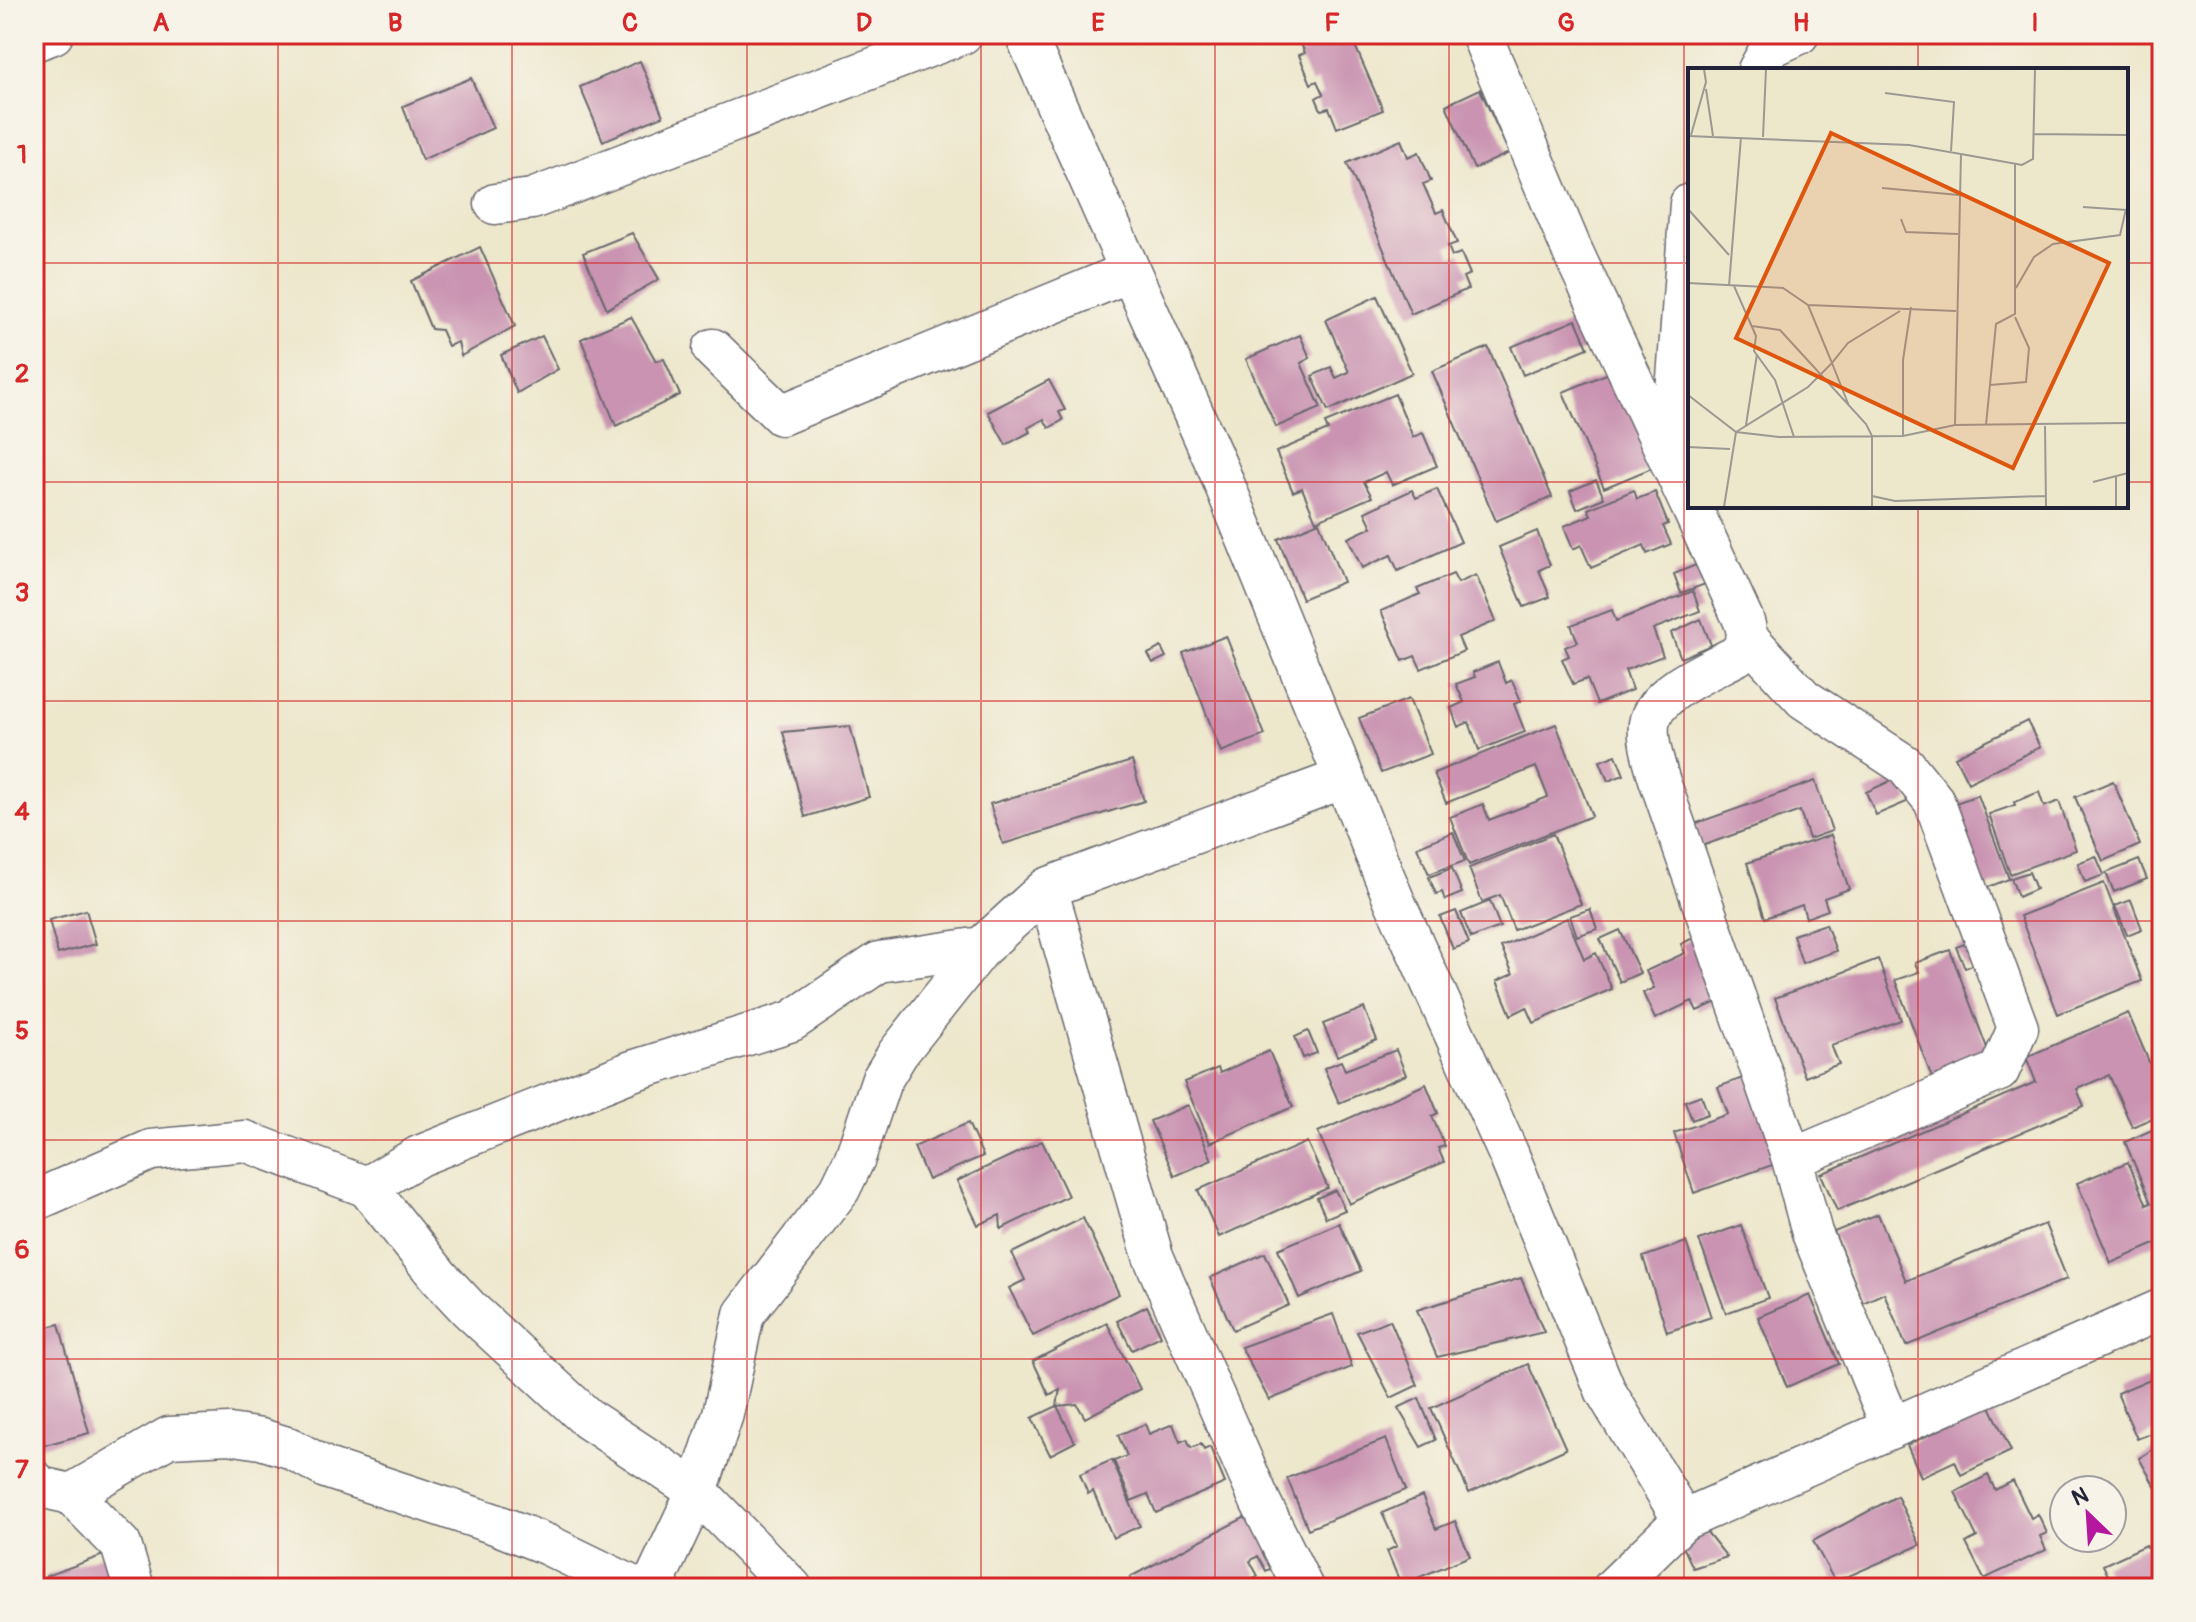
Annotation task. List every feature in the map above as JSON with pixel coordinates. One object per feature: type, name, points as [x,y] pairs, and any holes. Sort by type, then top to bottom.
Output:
[{"type":"street","points":[[34,41],[53,34]]},
{"type":"street","points":[[495,204],[532,199],[962,34]]},
{"type":"street","points":[[1025,34],[1219,471],[1394,900],[1508,1153],[1606,1392],[1683,1520]]},
{"type":"street","points":[[1481,34],[1571,248],[1688,501]]},
{"type":"street","points":[[1759,68],[1771,47],[1799,34]]},
{"type":"street","points":[[1671,463],[1688,231]]},
{"type":"street","points":[[713,349],[781,415],[1129,272]]},
{"type":"street","points":[[1691,508],[1743,619],[1747,637],[1804,699],[1905,765],[1934,801],[2018,1028],[1999,1071],[1792,1159]]},
{"type":"street","points":[[1747,637],[1743,649],[1736,656],[1675,690],[1660,702],[1653,711],[1649,725],[1650,744],[1659,779],[1792,1159],[1812,1233],[1892,1428]]},
{"type":"street","points":[[659,1588],[657,1576],[697,1491],[723,1414],[744,1314],[840,1189],[855,1158],[881,1081],[898,1053],[982,947],[1047,888],[1344,778]]},
{"type":"street","points":[[1047,888],[1153,1256],[1260,1501],[1303,1588]]},
{"type":"street","points":[[367,1187],[419,1156],[632,1071],[792,1021],[879,962],[982,947]]},
{"type":"street","points":[[34,1201],[151,1150],[245,1141],[367,1187],[439,1277],[469,1309],[588,1419],[697,1491],[792,1588]]},
{"type":"street","points":[[1613,1588],[1683,1520],[2162,1309]]},
{"type":"street","points":[[71,1494],[169,1437],[229,1434],[261,1439],[290,1448],[326,1468],[495,1524],[548,1545],[636,1588]]},
{"type":"street","points":[[34,1480],[40,1487],[71,1494],[121,1545],[134,1588]]},
{"type":"building","points":[[1297,34],[1350,34],[1383,110],[1337,128],[1329,108],[1321,110],[1316,98],[1323,94],[1317,81],[1311,84],[1299,55],[1305,53]]},
{"type":"building","points":[[640,61],[663,116],[603,141],[580,87]]},
{"type":"building","points":[[471,78],[493,128],[422,160],[403,106]]},
{"type":"building","points":[[1480,89],[1509,153],[1474,169],[1446,105]]},
{"type":"building","points":[[1401,140],[1408,157],[1419,152],[1431,181],[1423,184],[1436,213],[1443,210],[1457,243],[1448,246],[1452,256],[1461,253],[1470,274],[1463,277],[1468,289],[1411,314],[1347,163]]},
{"type":"building","points":[[632,233],[659,279],[607,309],[583,253]]},
{"type":"building","points":[[480,247],[515,326],[461,356],[458,342],[448,346],[441,330],[431,329],[411,281]]},
{"type":"building","points":[[1377,296],[1412,373],[1328,411],[1312,376],[1331,367],[1336,378],[1349,372],[1326,320]]},
{"type":"building","points":[[631,317],[656,361],[664,359],[680,395],[616,426],[581,339]]},
{"type":"building","points":[[1576,320],[1588,348],[1523,375],[1511,347]]},
{"type":"building","points":[[1300,335],[1310,358],[1301,363],[1321,408],[1276,427],[1246,359]]},
{"type":"building","points":[[542,336],[558,369],[517,393],[501,355]]},
{"type":"building","points":[[1488,347],[1552,497],[1496,521],[1432,371]]},
{"type":"building","points":[[1623,367],[1664,463],[1604,488],[1563,392]]},
{"type":"building","points":[[1049,380],[1065,410],[1059,412],[1063,420],[1049,428],[1044,419],[1028,428],[1030,432],[1006,445],[988,412]]},
{"type":"building","points":[[1395,394],[1413,437],[1423,433],[1437,466],[1392,485],[1386,472],[1364,482],[1372,497],[1316,521],[1302,488],[1293,492],[1276,452],[1328,430],[1325,423]]},
{"type":"building","points":[[1596,480],[1604,498],[1577,509],[1570,491]]},
{"type":"building","points":[[1437,489],[1461,542],[1398,571],[1391,555],[1362,568],[1348,538],[1372,527],[1365,512],[1412,490],[1416,498]]},
{"type":"building","points":[[1634,490],[1637,499],[1655,492],[1668,524],[1663,526],[1671,544],[1647,554],[1644,545],[1591,568],[1581,545],[1573,549],[1564,526],[1591,515],[1588,509]]},
{"type":"building","points":[[1319,522],[1343,582],[1302,599],[1278,539]]},
{"type":"building","points":[[1537,531],[1550,565],[1539,570],[1550,597],[1524,607],[1499,547]]},
{"type":"building","points":[[1703,562],[1711,582],[1681,593],[1674,574]]},
{"type":"building","points":[[1453,574],[1458,583],[1476,575],[1496,621],[1458,637],[1464,651],[1421,669],[1415,656],[1403,661],[1381,611],[1420,594],[1417,589]]},
{"type":"building","points":[[1693,591],[1700,611],[1653,629],[1663,656],[1625,670],[1632,690],[1597,704],[1587,679],[1573,684],[1562,659],[1569,656],[1565,647],[1578,642],[1571,625],[1612,610],[1616,621]]},
{"type":"building","points":[[1701,619],[1711,645],[1681,658],[1671,633]]},
{"type":"building","points":[[1226,636],[1265,735],[1221,752],[1183,653]]},
{"type":"building","points":[[1161,647],[1166,657],[1153,663],[1148,654]]},
{"type":"building","points":[[1498,662],[1506,683],[1512,680],[1521,701],[1514,704],[1525,732],[1479,750],[1469,722],[1458,727],[1451,708],[1464,702],[1456,684],[1475,677],[1473,672]]},
{"type":"building","points":[[1409,699],[1431,754],[1381,773],[1359,718]]},
{"type":"building","points":[[2027,721],[2040,747],[1968,783],[1955,757]]},
{"type":"building","points":[[1556,724],[1592,816],[1469,865],[1450,817],[1483,804],[1489,820],[1548,797],[1536,767],[1446,803],[1434,773]]},
{"type":"building","points":[[850,726],[869,797],[805,817],[783,732]]},
{"type":"building","points":[[1616,755],[1624,775],[1608,781],[1600,761]]},
{"type":"building","points":[[1132,761],[1144,801],[1003,844],[990,804]]},
{"type":"building","points":[[1899,777],[1909,801],[1876,815],[1866,792]]},
{"type":"building","points":[[1815,781],[1832,831],[1809,839],[1800,811],[1702,846],[1694,824]]},
{"type":"building","points":[[2113,781],[2140,845],[2103,861],[2075,797]]},
{"type":"building","points":[[2039,792],[2044,807],[2059,801],[2076,850],[2010,874],[1989,814]]},
{"type":"building","points":[[1978,795],[2009,879],[1978,891],[1947,806]]},
{"type":"building","points":[[1453,832],[1465,861],[1429,874],[1417,847]]},
{"type":"building","points":[[1553,834],[1581,904],[1514,930],[1500,895],[1482,902],[1469,868]]},
{"type":"building","points":[[1831,835],[1849,889],[1824,898],[1828,910],[1806,918],[1802,905],[1765,918],[1747,863]]},
{"type":"building","points":[[2096,856],[2104,875],[2085,882],[2078,863]]},
{"type":"building","points":[[2139,860],[2147,879],[2114,892],[2106,873]]},
{"type":"building","points":[[1452,868],[1462,893],[1445,900],[1442,892],[1436,894],[1429,877]]},
{"type":"building","points":[[2029,872],[2036,889],[2018,897],[2011,878]]},
{"type":"building","points":[[2104,883],[2142,981],[2058,1014],[2020,916]]},
{"type":"building","points":[[2131,900],[2142,929],[2127,935],[2115,906]]},
{"type":"building","points":[[1490,901],[1500,927],[1471,938],[1461,913]]},
{"type":"building","points":[[1590,909],[1597,929],[1577,936],[1570,916]]},
{"type":"building","points":[[86,910],[96,944],[58,954],[49,920]]},
{"type":"building","points":[[1456,911],[1469,943],[1453,949],[1440,917]]},
{"type":"building","points":[[1567,918],[1584,959],[1596,953],[1612,989],[1534,1023],[1527,1007],[1511,1015],[1497,981],[1513,974],[1501,947]]},
{"type":"building","points":[[1826,924],[1836,951],[1802,963],[1793,935]]},
{"type":"building","points":[[1620,930],[1640,973],[1620,982],[1600,939]]},
{"type":"building","points":[[1699,935],[1728,997],[1697,1011],[1692,1001],[1655,1019],[1643,993],[1654,988],[1646,971],[1685,953],[1681,944]]},
{"type":"building","points":[[1981,938],[1989,958],[1965,968],[1956,947]]},
{"type":"building","points":[[1950,950],[1990,1056],[1932,1078],[1895,980],[1919,972],[1915,963]]},
{"type":"building","points":[[1878,959],[1901,1020],[1831,1045],[1839,1064],[1805,1077],[1775,998]]},
{"type":"building","points":[[1364,1008],[1377,1040],[1337,1056],[1323,1024]]},
{"type":"building","points":[[2128,1013],[2162,1092],[2162,1114],[2132,1127],[2109,1075],[2077,1089],[2084,1106],[1837,1211],[1821,1174],[2036,1082],[2026,1057]]},
{"type":"building","points":[[1308,1031],[1317,1053],[1303,1058],[1295,1037]]},
{"type":"building","points":[[1396,1050],[1406,1075],[1339,1103],[1324,1068],[1341,1061],[1345,1070]]},
{"type":"building","points":[[1269,1051],[1293,1107],[1210,1143],[1184,1082],[1218,1068],[1220,1073]]},
{"type":"building","points":[[1759,1072],[1789,1159],[1694,1193],[1674,1133],[1728,1114],[1718,1087]]},
{"type":"building","points":[[1426,1084],[1438,1113],[1432,1116],[1445,1146],[1438,1148],[1444,1162],[1349,1204],[1318,1132]]},
{"type":"building","points":[[1701,1095],[1708,1114],[1692,1120],[1685,1101]]},
{"type":"building","points":[[1188,1105],[1212,1160],[1175,1176],[1150,1121]]},
{"type":"building","points":[[968,1123],[983,1156],[928,1180],[914,1147]]},
{"type":"building","points":[[2156,1128],[2162,1142],[2162,1241],[2111,1263],[2077,1183],[2128,1162],[2147,1205],[2151,1203],[2125,1142]]},
{"type":"building","points":[[1042,1141],[1068,1196],[1001,1229],[1000,1215],[978,1225],[957,1181]]},
{"type":"building","points":[[1307,1142],[1328,1188],[1219,1237],[1198,1190]]},
{"type":"building","points":[[1335,1190],[1345,1210],[1326,1218],[1317,1198]]},
{"type":"building","points":[[1878,1214],[1906,1281],[2045,1224],[2067,1279],[1906,1346],[1884,1293],[1863,1303],[1834,1232]]},
{"type":"building","points":[[1083,1218],[1119,1294],[1033,1336],[1009,1288],[1025,1280],[1012,1253]]},
{"type":"building","points":[[1339,1223],[1361,1271],[1299,1298],[1278,1249]]},
{"type":"building","points":[[1741,1225],[1768,1298],[1726,1313],[1699,1240]]},
{"type":"building","points":[[1686,1242],[1711,1317],[1667,1332],[1643,1257]]},
{"type":"building","points":[[1265,1253],[1289,1305],[1233,1330],[1210,1278]]},
{"type":"building","points":[[1521,1278],[1544,1332],[1437,1357],[1417,1310]]},
{"type":"building","points":[[1810,1295],[1839,1364],[1787,1387],[1758,1317]]},
{"type":"building","points":[[1147,1306],[1161,1336],[1132,1350],[1117,1321]]},
{"type":"building","points":[[1333,1314],[1352,1367],[1269,1400],[1241,1347]]},
{"type":"building","points":[[1390,1320],[1418,1385],[1391,1398],[1357,1332]]},
{"type":"building","points":[[1107,1323],[1140,1389],[1085,1418],[1077,1404],[1057,1406],[1060,1389],[1049,1395],[1033,1361]]},
{"type":"building","points":[[59,1324],[89,1433],[34,1448],[34,1331]]},
{"type":"building","points":[[1528,1364],[1566,1449],[1469,1493],[1431,1408]]},
{"type":"building","points":[[2162,1374],[2162,1429],[2137,1439],[2117,1393]]},
{"type":"building","points":[[1419,1398],[1436,1440],[1421,1447],[1398,1408]]},
{"type":"building","points":[[1057,1406],[1075,1442],[1050,1455],[1032,1418]]},
{"type":"building","points":[[1990,1406],[2011,1451],[1961,1475],[1955,1461],[1921,1477],[1907,1445]]},
{"type":"building","points":[[1145,1424],[1149,1434],[1173,1424],[1180,1442],[1187,1439],[1191,1448],[1201,1444],[1204,1450],[1210,1447],[1225,1483],[1156,1513],[1148,1494],[1131,1501],[1114,1461],[1127,1456],[1118,1435]]},
{"type":"building","points":[[1386,1439],[1406,1490],[1308,1529],[1287,1478]]},
{"type":"building","points":[[2162,1444],[2162,1499],[2139,1458]]},
{"type":"building","points":[[1112,1460],[1140,1526],[1113,1538],[1093,1491],[1088,1494],[1080,1474]]},
{"type":"building","points":[[1988,1475],[1995,1490],[2013,1481],[2031,1518],[2038,1514],[2047,1533],[2040,1536],[2046,1550],[1984,1579],[1966,1543],[1977,1537],[1955,1492]]},
{"type":"building","points":[[1422,1496],[1436,1529],[1455,1521],[1470,1556],[1401,1585],[1387,1551],[1397,1546],[1382,1513]]},
{"type":"building","points":[[1897,1496],[1920,1545],[1835,1582],[1813,1541]]},
{"type":"building","points":[[1259,1510],[1286,1561],[1266,1571],[1258,1556],[1250,1561],[1258,1576],[1234,1588],[1218,1588],[1214,1582],[1209,1585],[1210,1588],[1136,1588],[1130,1577]]},
{"type":"building","points":[[1706,1531],[1727,1557],[1693,1568],[1682,1544]]},
{"type":"building","points":[[2146,1545],[2162,1578],[2162,1588],[2114,1588],[2103,1565]]},
{"type":"building","points":[[109,1553],[119,1579],[95,1588],[50,1588],[46,1576]]},
{"type":"building","points":[[1926,1580],[1930,1588],[1909,1588]]}]
